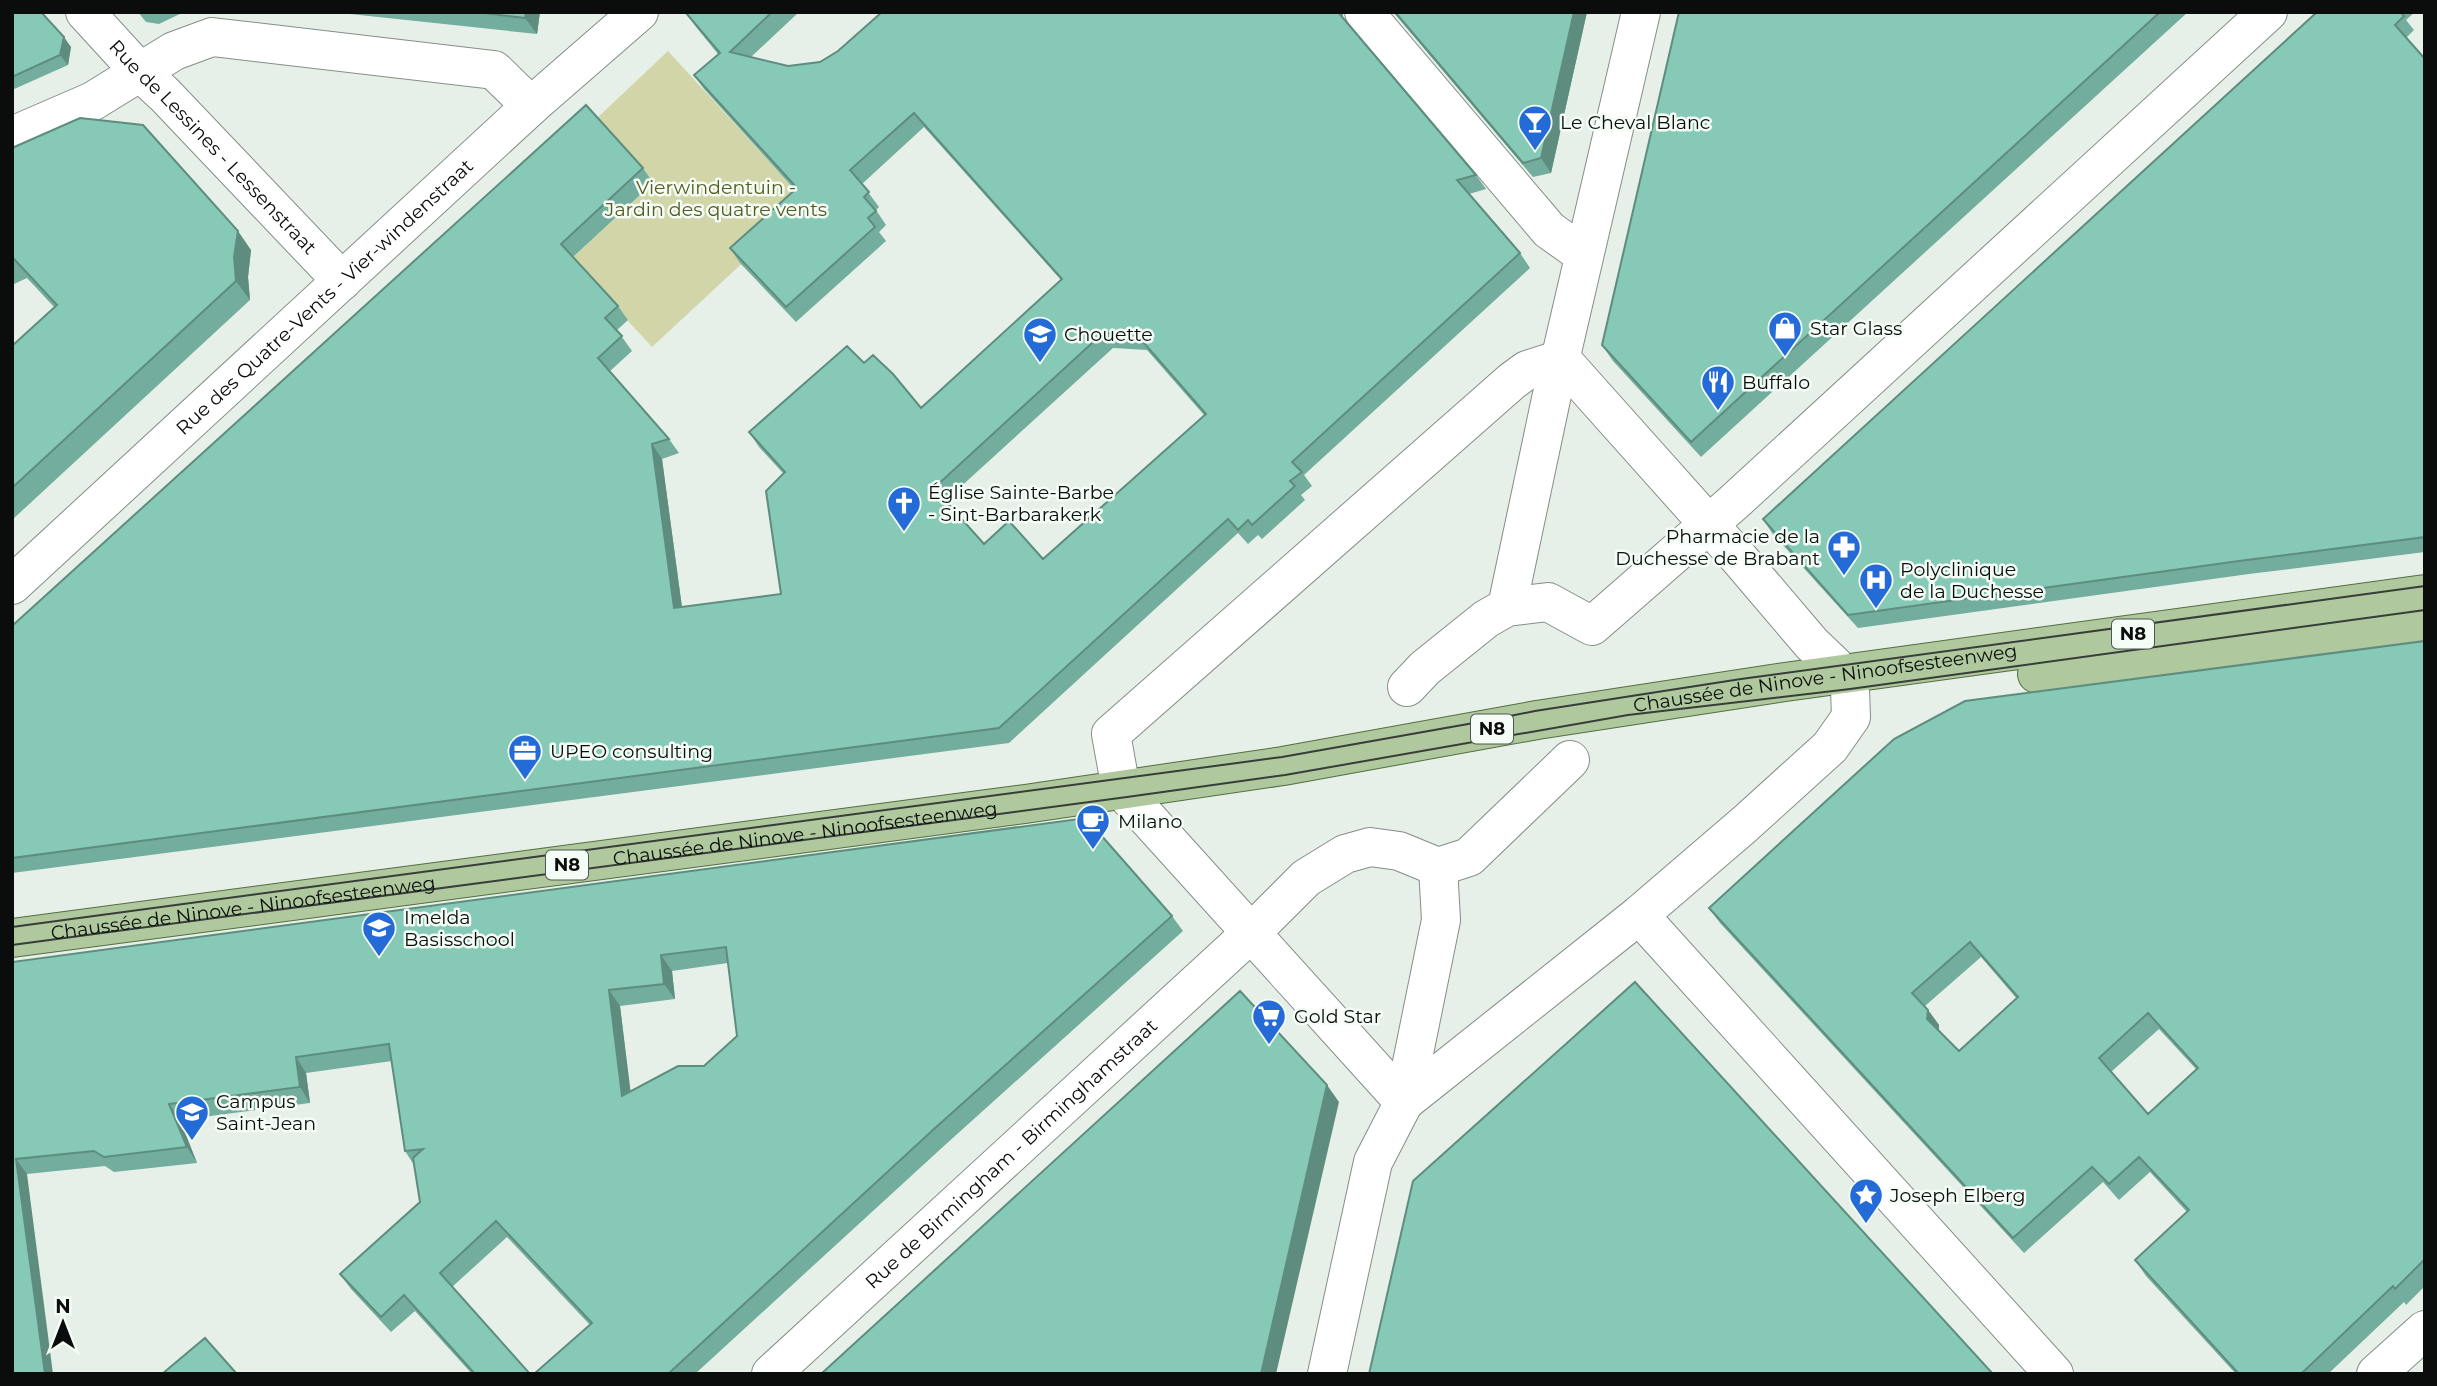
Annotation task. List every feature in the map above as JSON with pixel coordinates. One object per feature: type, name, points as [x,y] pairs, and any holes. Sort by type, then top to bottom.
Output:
[{"type":"main road","name":"Chaussée de Ninove - Ninoofsesteenweg","points":[[1846,685],[2425,594]]},
{"type":"main road","name":"Chaussée de Ninove - Ninoofsesteenweg","points":[[12,938],[1026,804],[1347,756],[1537,720],[1637,705],[2425,625]]},
{"type":"street","name":"Rue de Lessines - Lessenstraat","points":[[85,12],[342,281]]},
{"type":"street","name":"Rue des Quatre-Vents - Vier-windenstraat","points":[[12,585],[531,106],[639,12]]},
{"type":"street","points":[[1364,12],[1549,230],[1584,255]]},
{"type":"street","points":[[1507,607],[1640,12]]},
{"type":"street","points":[[1407,687],[1435,660],[1507,607],[1548,602],[1592,626],[1709,524],[2268,12]]},
{"type":"street","points":[[12,136],[93,101],[174,51],[212,37],[494,70],[531,106]]},
{"type":"street","points":[[1404,1102],[1639,915],[1830,747],[1851,717],[1846,685],[1709,524],[1561,359]]},
{"type":"street","points":[[1404,1102],[1121,789],[1111,734],[1512,381],[1527,370],[1561,359]]},
{"type":"street","points":[[1327,1374],[1373,1161],[1404,1102],[1441,920],[1438,867],[1469,857],[1570,761]]},
{"type":"street","name":"Rue de Birmingham - Birminghamstraat","points":[[771,1374],[1251,933],[1306,878],[1345,853],[1370,847],[1399,851],[1438,867]]},
{"type":"street","points":[[1639,915],[2054,1374]]},
{"type":"street","points":[[2376,1374],[2425,1330]]},
{"type":"green space","name":"Vierwindentuin - Jardin des quatre vents","points":[[668,51],[807,203],[652,347],[571,259],[653,183],[596,119]]},
{"type":"building","points":[[12,12],[41,12],[64,37],[60,55],[12,77]]},
{"type":"building","points":[[476,12],[526,12],[525,18]]},
{"type":"building","points":[[772,12],[730,52],[788,66],[820,62],[838,51],[882,12],[1338,12],[1476,175],[1457,180],[1520,253],[1292,462],[1302,472],[1290,481],[1295,486],[1252,525],[1248,520],[1238,530],[1228,519],[999,728],[12,858],[12,626],[586,105],[643,168],[561,244],[618,306],[605,318],[622,336],[598,358],[669,439],[652,444],[674,608],[781,594],[766,491],[785,472],[749,432],[847,346],[864,363],[873,355],[921,408],[1062,279],[914,113],[850,170],[869,192],[864,197],[876,211],[868,218],[875,227],[786,307],[730,248],[797,188],[694,75],[720,53],[686,13]],"holes":[[[1103,333],[1137,335],[1206,414],[1043,559],[1009,521],[984,544],[934,488]]]},
{"type":"building","points":[[1395,12],[1574,12],[1541,158],[1523,163]]},
{"type":"building","points":[[1679,12],[2160,12],[1691,442],[1602,345]]},
{"type":"building","points":[[2317,12],[2400,12],[2404,16],[2395,25],[2425,59],[2425,537],[1848,615],[1763,519]]},
{"type":"building","points":[[80,118],[143,125],[238,231],[234,257],[236,281],[12,488],[12,346],[57,305],[14,259],[12,260],[12,148]]},
{"type":"building","points":[[2425,641],[2425,1259],[2301,1374],[2239,1374],[2135,1260],[2189,1210],[2139,1157],[2109,1184],[2092,1167],[2013,1238],[1709,908],[1894,739],[1965,701]],"holes":[[[1970,942],[2018,997],[1959,1051],[1927,1019],[1928,1010],[1912,993]],[[2148,1013],[2198,1068],[2148,1114],[2099,1058]]]},
{"type":"building","points":[[1086,818],[1172,916],[934,1129],[668,1374],[534,1374],[592,1323],[496,1221],[440,1273],[530,1374],[475,1374],[404,1295],[381,1317],[340,1274],[420,1202],[413,1158],[423,1149],[405,1151],[389,1044],[296,1057],[300,1087],[169,1104],[187,1147],[104,1157],[94,1151],[16,1159],[45,1374],[12,1374],[12,962]],"holes":[[[726,947],[737,1036],[704,1066],[678,1066],[622,1096],[609,990],[664,984],[661,955]]]},
{"type":"building","points":[[1635,982],[1993,1374],[1369,1374],[1413,1181]]},
{"type":"building","points":[[1240,991],[1327,1085],[1261,1374],[821,1374]]},
{"type":"building","points":[[205,1338],[237,1374],[162,1374]]},
{"type":"tram line","points":[[12,927],[1282,757],[1535,711],[1741,679],[2425,586]]},
{"type":"tram line","points":[[12,945],[1127,797],[1285,775],[1628,715],[1850,689],[2425,610]]},
{"type":"place","name":"Le Cheval Blanc","points":[[1535,152]]},
{"type":"place","name":"Star Glass","points":[[1785,358]]},
{"type":"place","name":"Chouette","points":[[1040,364]]},
{"type":"place","name":"Buffalo","points":[[1718,412]]},
{"type":"place","name":"Église Sainte-Barbe - Sint-Barbarakerk","points":[[904,533]]},
{"type":"place","name":"Pharmacie de la Duchesse de Brabant","points":[[1844,577]]},
{"type":"place","name":"Polyclinique de la Duchesse","points":[[1876,610]]},
{"type":"place","name":"UPEO consulting","points":[[525,781]]},
{"type":"place","name":"Milano","points":[[1093,851]]},
{"type":"place","name":"Imelda Basisschool","points":[[379,958]]},
{"type":"place","name":"Gold Star","points":[[1269,1046]]},
{"type":"place","name":"Campus Saint-Jean","points":[[192,1142]]},
{"type":"place","name":"Joseph Elberg","points":[[1866,1225]]}]
